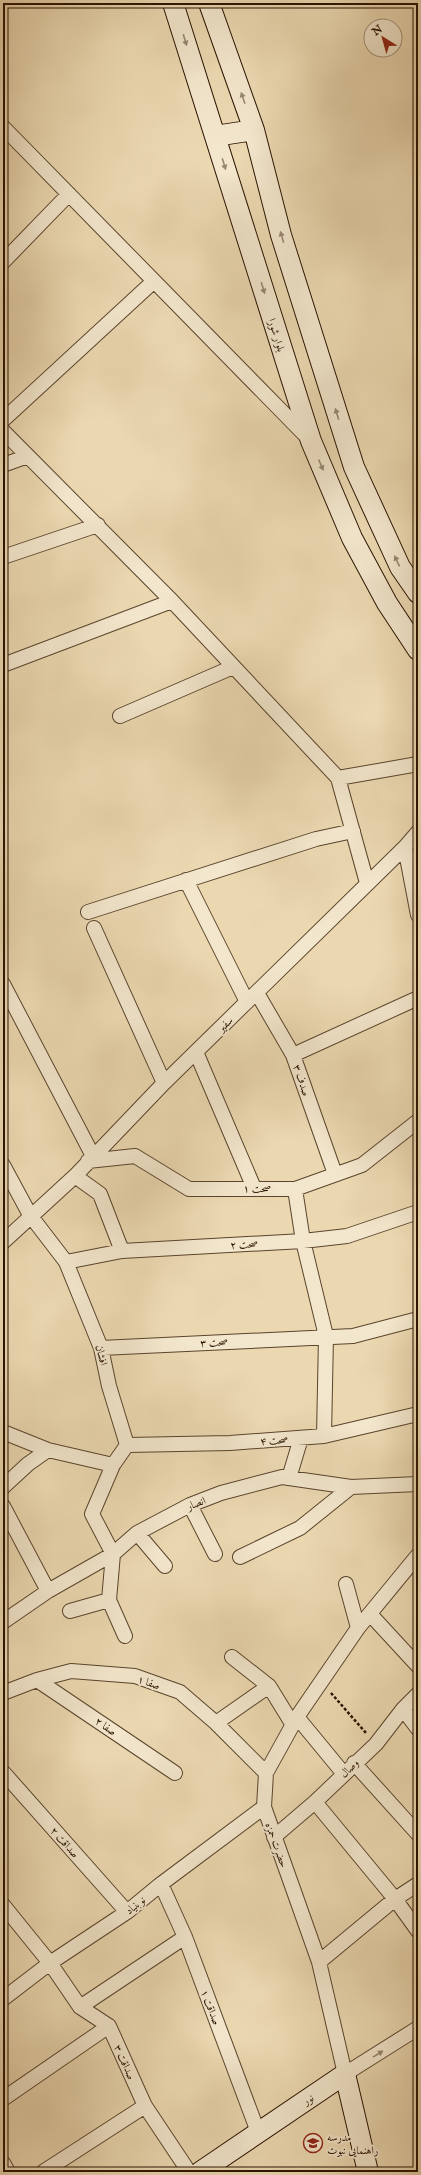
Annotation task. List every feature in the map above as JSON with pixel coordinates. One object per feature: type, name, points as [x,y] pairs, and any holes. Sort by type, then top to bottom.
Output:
[{"type":"main road","name":"بلوار شورا","points":[[173,3],[311,441],[352,538],[387,603],[418,650]]},
{"type":"main road","points":[[209,3],[254,130],[281,235],[354,467],[400,567],[418,593]]},
{"type":"main road","points":[[215,136],[254,130]]},
{"type":"main road","name":"نور","points":[[200,2172],[344,2074]]},
{"type":"main road","name":"حضرت حمزه","points":[[344,2074],[368,2172]]},
{"type":"street","points":[[5,134],[69,194],[311,441]]},
{"type":"street","points":[[3,262],[69,194]]},
{"type":"street","points":[[3,420],[154,280]]},
{"type":"street","points":[[3,431],[172,601],[338,778],[367,883]]},
{"type":"street","points":[[3,465],[28,456]]},
{"type":"street","points":[[3,557],[98,525]]},
{"type":"street","points":[[3,665],[172,601]]},
{"type":"street","points":[[120,716],[233,667]]},
{"type":"street","points":[[338,778],[418,764]]},
{"type":"street","points":[[88,912],[316,839],[353,831]]},
{"type":"street","name":"سفیر","points":[[3,1242],[30,1215],[75,1176],[164,1083],[405,847],[418,832]]},
{"type":"street","points":[[405,847],[418,915]]},
{"type":"street","points":[[186,880],[247,1002]]},
{"type":"street","points":[[94,928],[164,1083]]},
{"type":"street","points":[[3,984],[90,1159]]},
{"type":"street","name":"صدف ۳","points":[[257,993],[293,1055],[336,1174]]},
{"type":"street","points":[[293,1055],[418,998]]},
{"type":"street","points":[[196,1052],[254,1188]]},
{"type":"street","name":"صحت ۱","points":[[90,1159],[135,1156],[189,1189],[295,1188],[362,1165],[418,1121]]},
{"type":"street","name":"افشان","points":[[3,1165],[30,1215],[66,1262],[101,1348],[109,1386],[127,1445]]},
{"type":"street","points":[[75,1176],[100,1194],[122,1251]]},
{"type":"street","points":[[295,1188],[303,1241],[326,1336],[324,1436]]},
{"type":"street","name":"صحت ۲","points":[[66,1262],[122,1251],[303,1241],[347,1236],[418,1212]]},
{"type":"street","name":"صحت ۳","points":[[101,1348],[326,1336],[353,1336],[418,1319]]},
{"type":"street","name":"صحت ۴","points":[[127,1445],[230,1443],[324,1436],[418,1414]]},
{"type":"street","points":[[3,1432],[48,1450],[114,1465]]},
{"type":"street","points":[[289,1478],[301,1438]]},
{"type":"street","points":[[125,1636],[109,1600],[113,1554],[92,1514],[114,1465],[127,1445]]},
{"type":"street","points":[[3,1487],[28,1464],[48,1450]]},
{"type":"street","name":"انصار","points":[[3,1622],[48,1591],[113,1554],[137,1533],[190,1504],[221,1493],[275,1479],[289,1478],[351,1487],[418,1484]]},
{"type":"street","points":[[240,1558],[300,1528],[351,1487]]},
{"type":"street","points":[[190,1504],[215,1554]]},
{"type":"street","points":[[3,1506],[48,1591]]},
{"type":"street","points":[[137,1533],[165,1566]]},
{"type":"street","name":"حضرت حمزه","points":[[344,2074],[319,1962],[264,1807],[266,1773],[295,1721],[321,1681],[358,1628],[418,1555]]},
{"type":"street","points":[[346,1584],[358,1628]]},
{"type":"street","points":[[70,1611],[109,1600]]},
{"type":"street","points":[[370,1614],[418,1666]]},
{"type":"street","points":[[232,1657],[269,1686],[295,1721],[344,1774]]},
{"type":"street","name":"صفا ۱","points":[[3,1693],[37,1680],[71,1671],[135,1676],[180,1692],[216,1723],[266,1773]]},
{"type":"street","name":"صفا ۲","points":[[37,1680],[175,1773]]},
{"type":"street","points":[[216,1723],[269,1686]]},
{"type":"street","name":"وصال","points":[[274,1837],[315,1802],[376,1744],[403,1709],[418,1694]]},
{"type":"street","points":[[403,1709],[418,1728]]},
{"type":"street","points":[[354,1764],[418,1834]]},
{"type":"street","name":"صداقت ۲","points":[[3,1772],[127,1912]]},
{"type":"street","points":[[315,1802],[395,1899],[418,1931]]},
{"type":"street","name":"نوبنیاد","points":[[3,1999],[50,1963],[127,1912],[161,1884],[264,1807]]},
{"type":"street","name":"صداقت ۱","points":[[161,1884],[185,1937],[258,2132]]},
{"type":"street","points":[[319,1962],[395,1899],[418,1884]]},
{"type":"street","points":[[3,1905],[50,1963],[80,2007],[109,2026],[3,2099]]},
{"type":"street","points":[[80,2007],[185,1937]]},
{"type":"street","name":"صداقت ۳","points":[[109,2026],[145,2106],[189,2172]]},
{"type":"street","name":"نور","points":[[344,2074],[418,2028]]},
{"type":"street","points":[[43,2172],[145,2106]]},
{"type":"street","points":[[3,2163],[8,2172]]},
{"type":"path","points":[[321,1681],[376,1744]]},
{"type":"place","name":"مدرسه راهنمایی نبوت","points":[[313,2143]]}]
